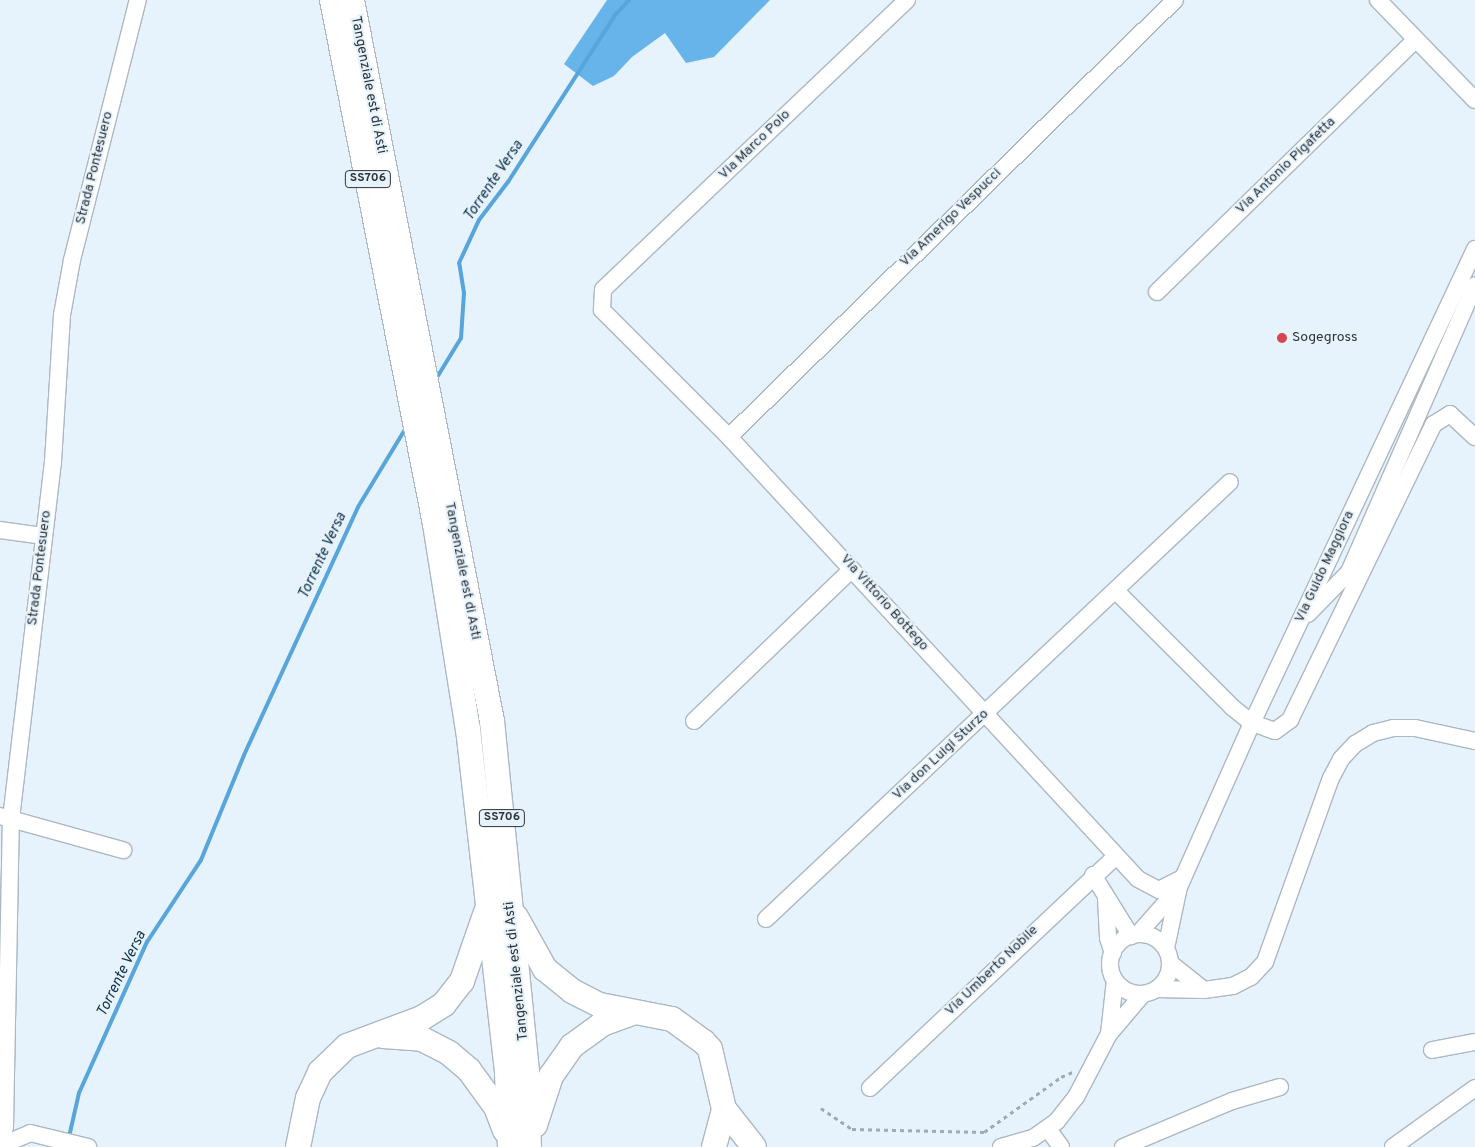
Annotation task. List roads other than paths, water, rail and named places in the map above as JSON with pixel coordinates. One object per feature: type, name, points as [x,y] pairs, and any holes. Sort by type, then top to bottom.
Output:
[{"type":"highway","name":"Tangenziale est di Asti","points":[[332,0],[435,524],[468,729],[500,906],[527,1072],[519,1145]]},
{"type":"highway","name":"Tangenziale est di Asti","points":[[352,0],[492,721],[500,906]]},
{"type":"highway","points":[[298,1147],[312,1085],[331,1058],[347,1046],[435,1012],[455,993],[472,956],[500,906],[546,969],[572,991],[600,1005],[633,1012],[656,1013],[672,1019],[704,1042],[710,1049],[724,1109],[752,1146]]},
{"type":"highway","points":[[519,1145],[551,1076],[572,1046],[602,1024],[633,1012]]},
{"type":"highway","points":[[376,1035],[422,1039],[450,1053],[469,1070],[496,1107],[519,1145]]},
{"type":"highway","points":[[714,1147],[724,1109]]},
{"type":"highway","points":[[306,1112],[313,1147]]},
{"type":"street","name":"Strada Pontesuero","points":[[1,1146],[5,1126],[6,817],[44,536],[62,315],[72,260],[138,0]]},
{"type":"street","name":"Via Marco Polo","points":[[603,290],[907,0]]},
{"type":"street","name":"Via Amerigo Vespucci","points":[[729,437],[1175,0]]},
{"type":"street","points":[[1378,0],[1475,100]]},
{"type":"street","name":"Via Antonio Pigafetta","points":[[1157,292],[1415,40]]},
{"type":"street","name":"Via Guido Maggiora","points":[[1168,956],[1181,883],[1252,723],[1475,249]]},
{"type":"street","points":[[1299,623],[1349,572],[1475,285]]},
{"type":"street","name":"Via Vittorio Bottego","points":[[603,290],[602,310],[729,437],[1116,856],[1146,886],[1158,890],[1181,883]]},
{"type":"street","points":[[1116,591],[1252,723],[1275,731],[1290,720],[1434,424],[1450,414],[1475,437]]},
{"type":"street","name":"Via don Luigi Sturzo","points":[[766,919],[1230,482]]},
{"type":"street","points":[[0,530],[44,536]]},
{"type":"street","points":[[694,721],[852,569]]},
{"type":"street","points":[[1106,898],[1108,938],[1112,953],[1111,971],[1115,980],[1127,991],[1204,990],[1233,986],[1251,977],[1265,962],[1341,759],[1355,744],[1373,733],[1393,728],[1438,732],[1475,741]]},
{"type":"street","points":[[6,817],[124,850]]},
{"type":"street","name":"Via Umberto Nobile","points":[[870,1088],[1093,875],[1116,856]]},
{"type":"street","points":[[1093,875],[1106,898],[1134,935]]},
{"type":"street","name":"Via Guido Maggiora","points":[[1134,935],[1181,883]]},
{"type":"street","points":[[1112,953],[1120,942],[1134,935],[1154,938],[1168,956],[1204,990]]},
{"type":"street","points":[[1001,1147],[1033,1138],[1048,1129],[1076,1097],[1109,1034],[1150,992],[1164,982],[1168,956]]},
{"type":"street","points":[[1109,1034],[1115,980]]},
{"type":"street","points":[[1432,1050],[1475,1042]]},
{"type":"street","points":[[1123,1147],[1232,1100],[1280,1087]]},
{"type":"street","points":[[1393,1147],[1475,1088]]},
{"type":"street","points":[[1048,1129],[1060,1147]]},
{"type":"street","points":[[1,1146],[30,1133],[88,1147]]},
{"type":"waterway","name":"Torrente Versa","points":[[436,379],[461,338],[464,293],[459,263],[479,220],[508,182],[616,14],[629,0]]},
{"type":"waterway","name":"Torrente Versa","points":[[69,1137],[79,1093],[147,942],[201,860],[244,755],[358,507],[407,426]]},
{"type":"place","name":"Sogegross","points":[[1282,338]]}]
